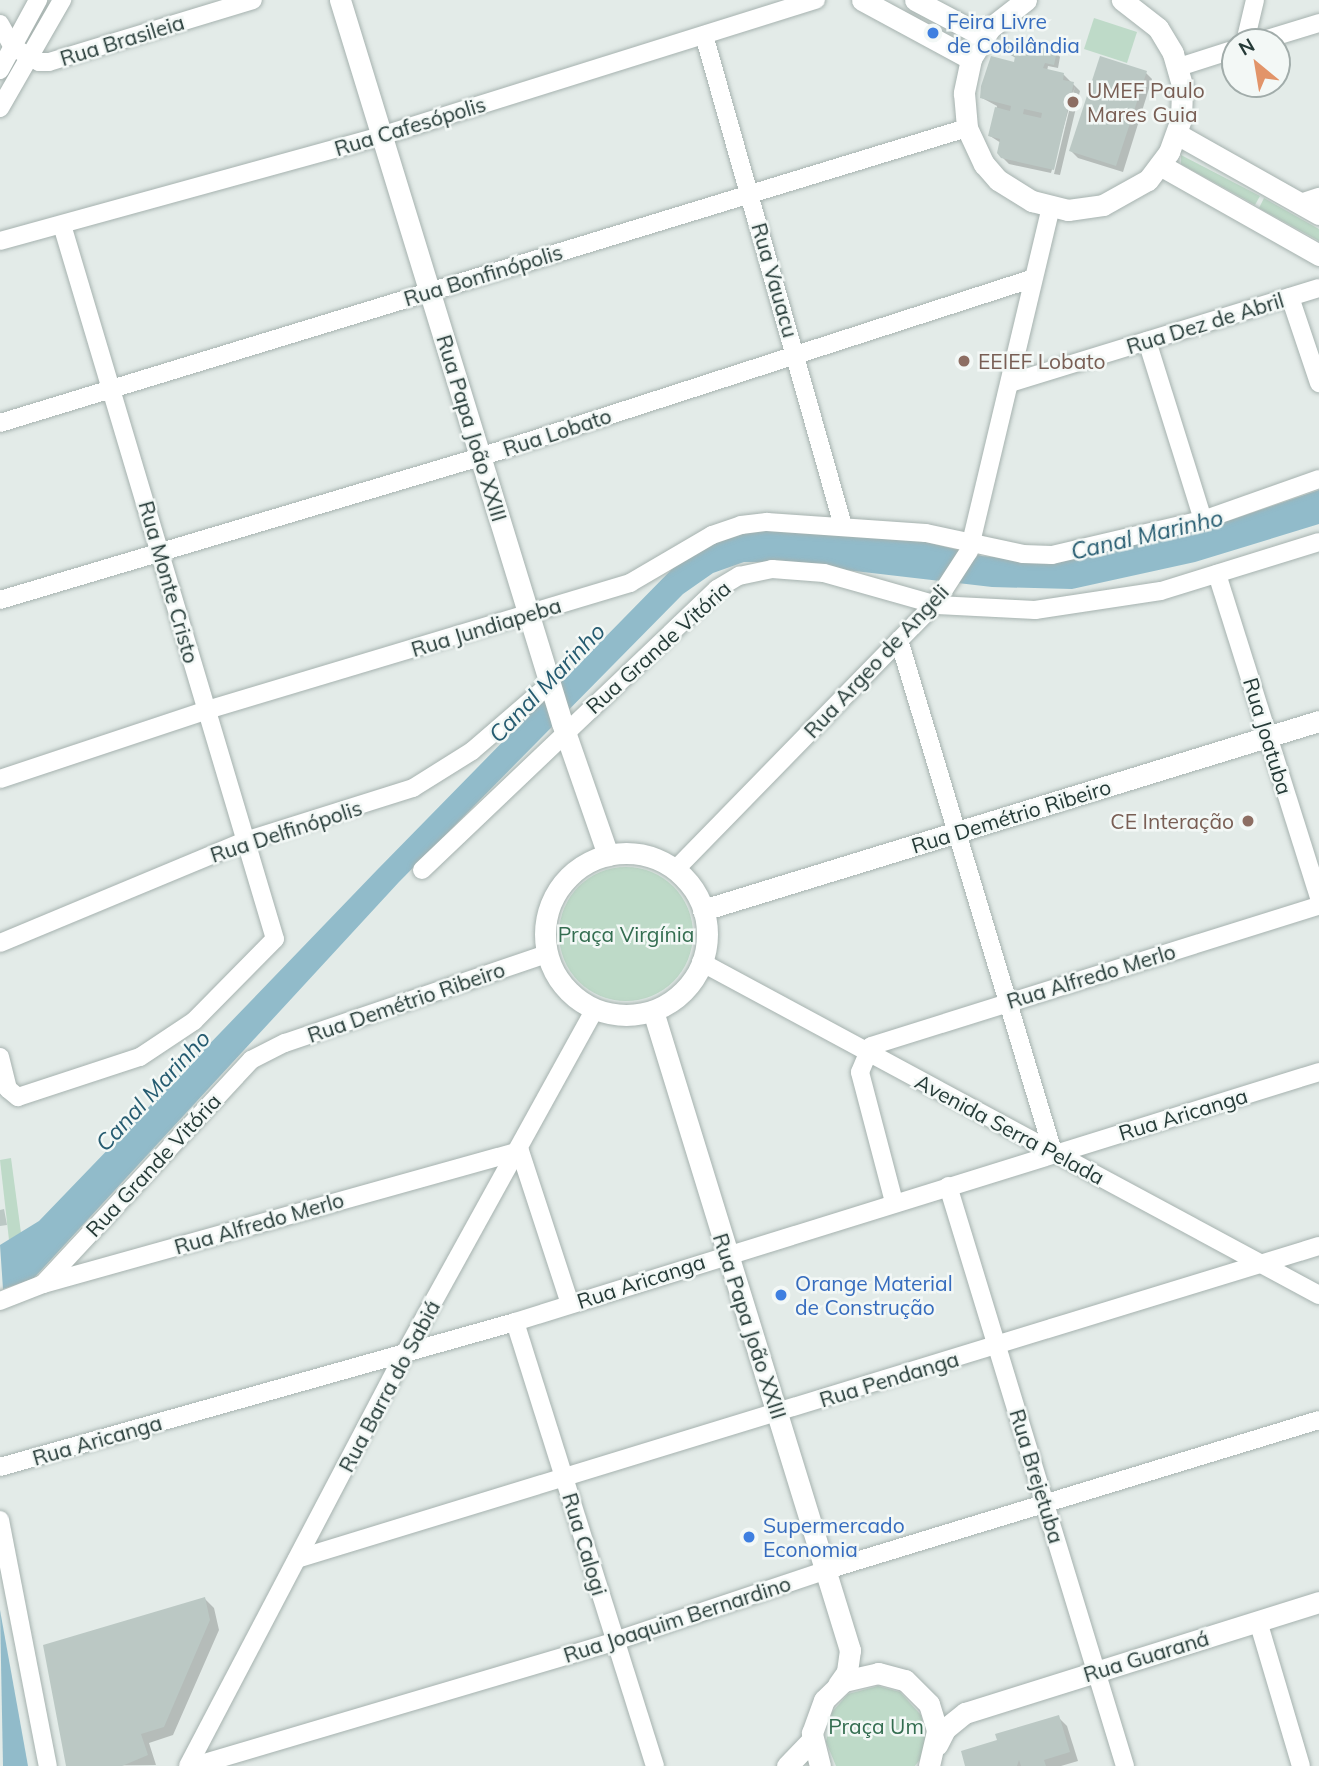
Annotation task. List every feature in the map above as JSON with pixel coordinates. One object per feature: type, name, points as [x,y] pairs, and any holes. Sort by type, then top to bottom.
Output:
[{"type":"street","points":[[0,70],[38,0]]},
{"type":"street","points":[[0,108],[62,0]]},
{"type":"street","name":"Rua Brasileia","points":[[31,58],[49,62],[253,0]]},
{"type":"street","name":"Rua Papa João XXIII","points":[[340,0],[432,292],[563,727],[608,855]]},
{"type":"street","name":"Rua Cafesópolis","points":[[0,241],[381,136],[816,0]]},
{"type":"street","points":[[862,0],[971,59]]},
{"type":"street","points":[[915,0],[983,36]]},
{"type":"street","points":[[1026,0],[1006,12],[983,36],[971,59],[964,93],[967,128],[974,147],[998,180],[1014,192],[1051,207],[1103,205],[1135,190],[1160,165],[1177,134],[1183,102],[1179,67],[1158,28],[1122,0]]},
{"type":"street","points":[[1248,28],[1255,0]]},
{"type":"street","points":[[1291,32],[1319,23]]},
{"type":"street","points":[[0,24],[13,47],[31,58]]},
{"type":"street","name":"Rua Vauacu","points":[[704,35],[843,526]]},
{"type":"street","points":[[1179,67],[1221,54]]},
{"type":"street","name":"Rua Bonfinópolis","points":[[0,423],[432,292],[750,191],[967,128]]},
{"type":"street","points":[[1177,134],[1309,200],[1319,214]]},
{"type":"street","points":[[1160,165],[1319,255]]},
{"type":"street","name":"Rua Argeo de Angeli","points":[[676,869],[934,604],[946,590],[971,547],[1010,383],[1031,279],[1051,207]]},
{"type":"street","name":"Rua Monte Cristo","points":[[0,1057],[8,1089],[18,1097],[140,1056],[194,1021],[275,939],[248,840],[62,225]]},
{"type":"street","name":"Rua Lobato","points":[[0,600],[162,554],[480,457],[1031,279]]},
{"type":"street","name":"Rua Dez de Abril","points":[[1010,383],[1319,288]]},
{"type":"street","points":[[1290,297],[1319,383]]},
{"type":"street","points":[[1147,341],[1203,520]]},
{"type":"street","points":[[971,547],[1052,555],[1203,520],[1319,479]]},
{"type":"street","name":"Rua Jundiapeba","points":[[0,779],[207,710],[650,575],[712,535],[741,526],[767,522],[926,533],[971,547]]},
{"type":"street","name":"Rua Grande Vitória","points":[[422,870],[563,727],[717,589],[751,572],[782,569],[824,573],[934,604],[1065,608],[1129,598],[1319,542]]},
{"type":"street","name":"Rua Joatuba","points":[[1217,574],[1319,897]]},
{"type":"street","points":[[899,640],[1055,1152]]},
{"type":"street","name":"Rua Delfinópolis","points":[[0,943],[248,840],[413,789],[472,751],[551,687]]},
{"type":"street","name":"Rua Demétrio Ribeiro","points":[[703,910],[1319,721]]},
{"type":"street","points":[[643,854],[676,869],[693,888],[703,910],[707,933],[701,962],[682,992],[653,1011],[624,1016],[595,1010],[564,987],[547,954],[547,915],[559,887],[580,867],[608,855],[643,854]]},
{"type":"street","name":"Rua Alfredo Merlo","points":[[866,1051],[882,1040],[1319,906]]},
{"type":"street","name":"Rua Demétrio Ribeiro","points":[[267,1051],[547,954]]},
{"type":"street","name":"Avenida Serra Pelada","points":[[701,962],[1319,1295]]},
{"type":"street","name":"Rua Barra do Sabiá","points":[[188,1766],[405,1353],[520,1151],[595,1010]]},
{"type":"street","name":"Rua Papa João XXIII","points":[[653,1011],[848,1641],[858,1660],[878,1673]]},
{"type":"street","name":"Rua Grande Vitória","points":[[43,1284],[235,1076],[267,1051]]},
{"type":"street","points":[[866,1051],[860,1072],[894,1202]]},
{"type":"street","name":"Rua Aricanga","points":[[0,1467],[515,1322],[728,1253],[1319,1072]]},
{"type":"street","points":[[520,1151],[570,1304]]},
{"type":"street","name":"Rua Alfredo Merlo","points":[[0,1301],[43,1284],[520,1151]]},
{"type":"street","name":"Rua Brejetuba","points":[[948,1185],[1125,1766]]},
{"type":"street","name":"Rua Pendanga","points":[[297,1559],[1319,1246]]},
{"type":"street","name":"Rua Calogi","points":[[515,1322],[655,1766]]},
{"type":"street","name":"Rua Joaquim Bernardino","points":[[194,1766],[615,1642],[827,1570],[1319,1420]]},
{"type":"street","points":[[0,1520],[48,1766]]},
{"type":"street","name":"Rua Guaraná","points":[[937,1745],[951,1722],[973,1710],[1319,1602]]},
{"type":"street","points":[[1258,1621],[1301,1766]]},
{"type":"street","name":"Rua Papa João XXIII","points":[[838,1685],[850,1664],[848,1641]]},
{"type":"street","points":[[820,1766],[813,1740],[820,1706],[838,1685],[878,1673],[905,1680],[921,1693],[935,1717],[937,1745],[929,1766]]},
{"type":"street","name":"Rua Guaraná","points":[[921,1693],[948,1709],[973,1710]]},
{"type":"street","points":[[789,1766],[813,1740]]},
{"type":"street","points":[[789,1766],[806,1766]]},
{"type":"green space","points":[[1094,18],[1137,32],[1127,63],[1084,49]]},
{"type":"green space","points":[[1181,155],[1260,196],[1255,205],[1181,164]]},
{"type":"green space","points":[[1264,198],[1319,229],[1319,241],[1259,208]]},
{"type":"green space","name":"Praça Virgínia","points":[[626,867],[652,872],[673,887],[688,908],[693,934],[688,960],[673,981],[652,996],[626,1001],[600,996],[579,981],[564,960],[559,934],[564,908],[579,887],[600,872]]},
{"type":"green space","points":[[11,1158],[21,1233],[9,1240],[0,1160]]},
{"type":"green space","name":"Praça Um","points":[[878,1686],[900,1692],[921,1715],[926,1737],[920,1759],[915,1766],[836,1766],[826,1742],[832,1712],[848,1694]]},
{"type":"water","points":[[1319,490],[1319,524],[1195,562],[1072,589],[992,587],[777,562],[744,562],[713,573],[683,594],[399,882],[33,1279],[3,1289],[0,1245],[39,1221],[674,567],[696,551],[753,527],[898,535],[982,556],[1050,562],[1228,521]]},
{"type":"water","points":[[0,1610],[28,1766],[3,1766]]},
{"type":"building","points":[[1009,40],[1057,51],[1054,65],[1045,63],[1043,68],[1064,73],[1063,80],[1074,82],[1054,170],[1001,158],[997,153],[1000,139],[988,136],[995,107],[1010,111],[1011,106],[980,98],[981,86],[991,56],[1014,62],[1015,56],[1005,53]],"holes":[[[1024,109],[1042,113],[1041,118],[1023,114]]]},
{"type":"building","points":[[1100,56],[1147,71],[1116,166],[1069,151]]},
{"type":"building","points":[[4,1209],[7,1225],[0,1226],[0,1210]]},
{"type":"building","points":[[205,1597],[210,1620],[164,1727],[141,1734],[148,1755],[122,1766],[66,1766],[43,1645]]},
{"type":"building","points":[[1059,1715],[1070,1752],[1044,1760],[1046,1766],[1021,1766],[1019,1760],[1017,1766],[965,1766],[961,1751],[997,1740],[995,1734]]},
{"type":"place","name":"Feira Livre de Cobilândia","points":[[933,33]]},
{"type":"place","name":"UMEF Paulo Mares Guia","points":[[1073,102]]},
{"type":"place","name":"EEIEF Lobato","points":[[964,361]]},
{"type":"place","name":"CE Interação","points":[[1248,821]]},
{"type":"place","name":"Orange Material de Construção","points":[[781,1295]]},
{"type":"place","name":"Supermercado Economia","points":[[749,1537]]},
{"type":"water label","name":"Canal Marinho","points":[[1147,535]]},
{"type":"water label","name":"Canal Marinho","points":[[547,683]]},
{"type":"water label","name":"Canal Marinho","points":[[153,1091]]}]
